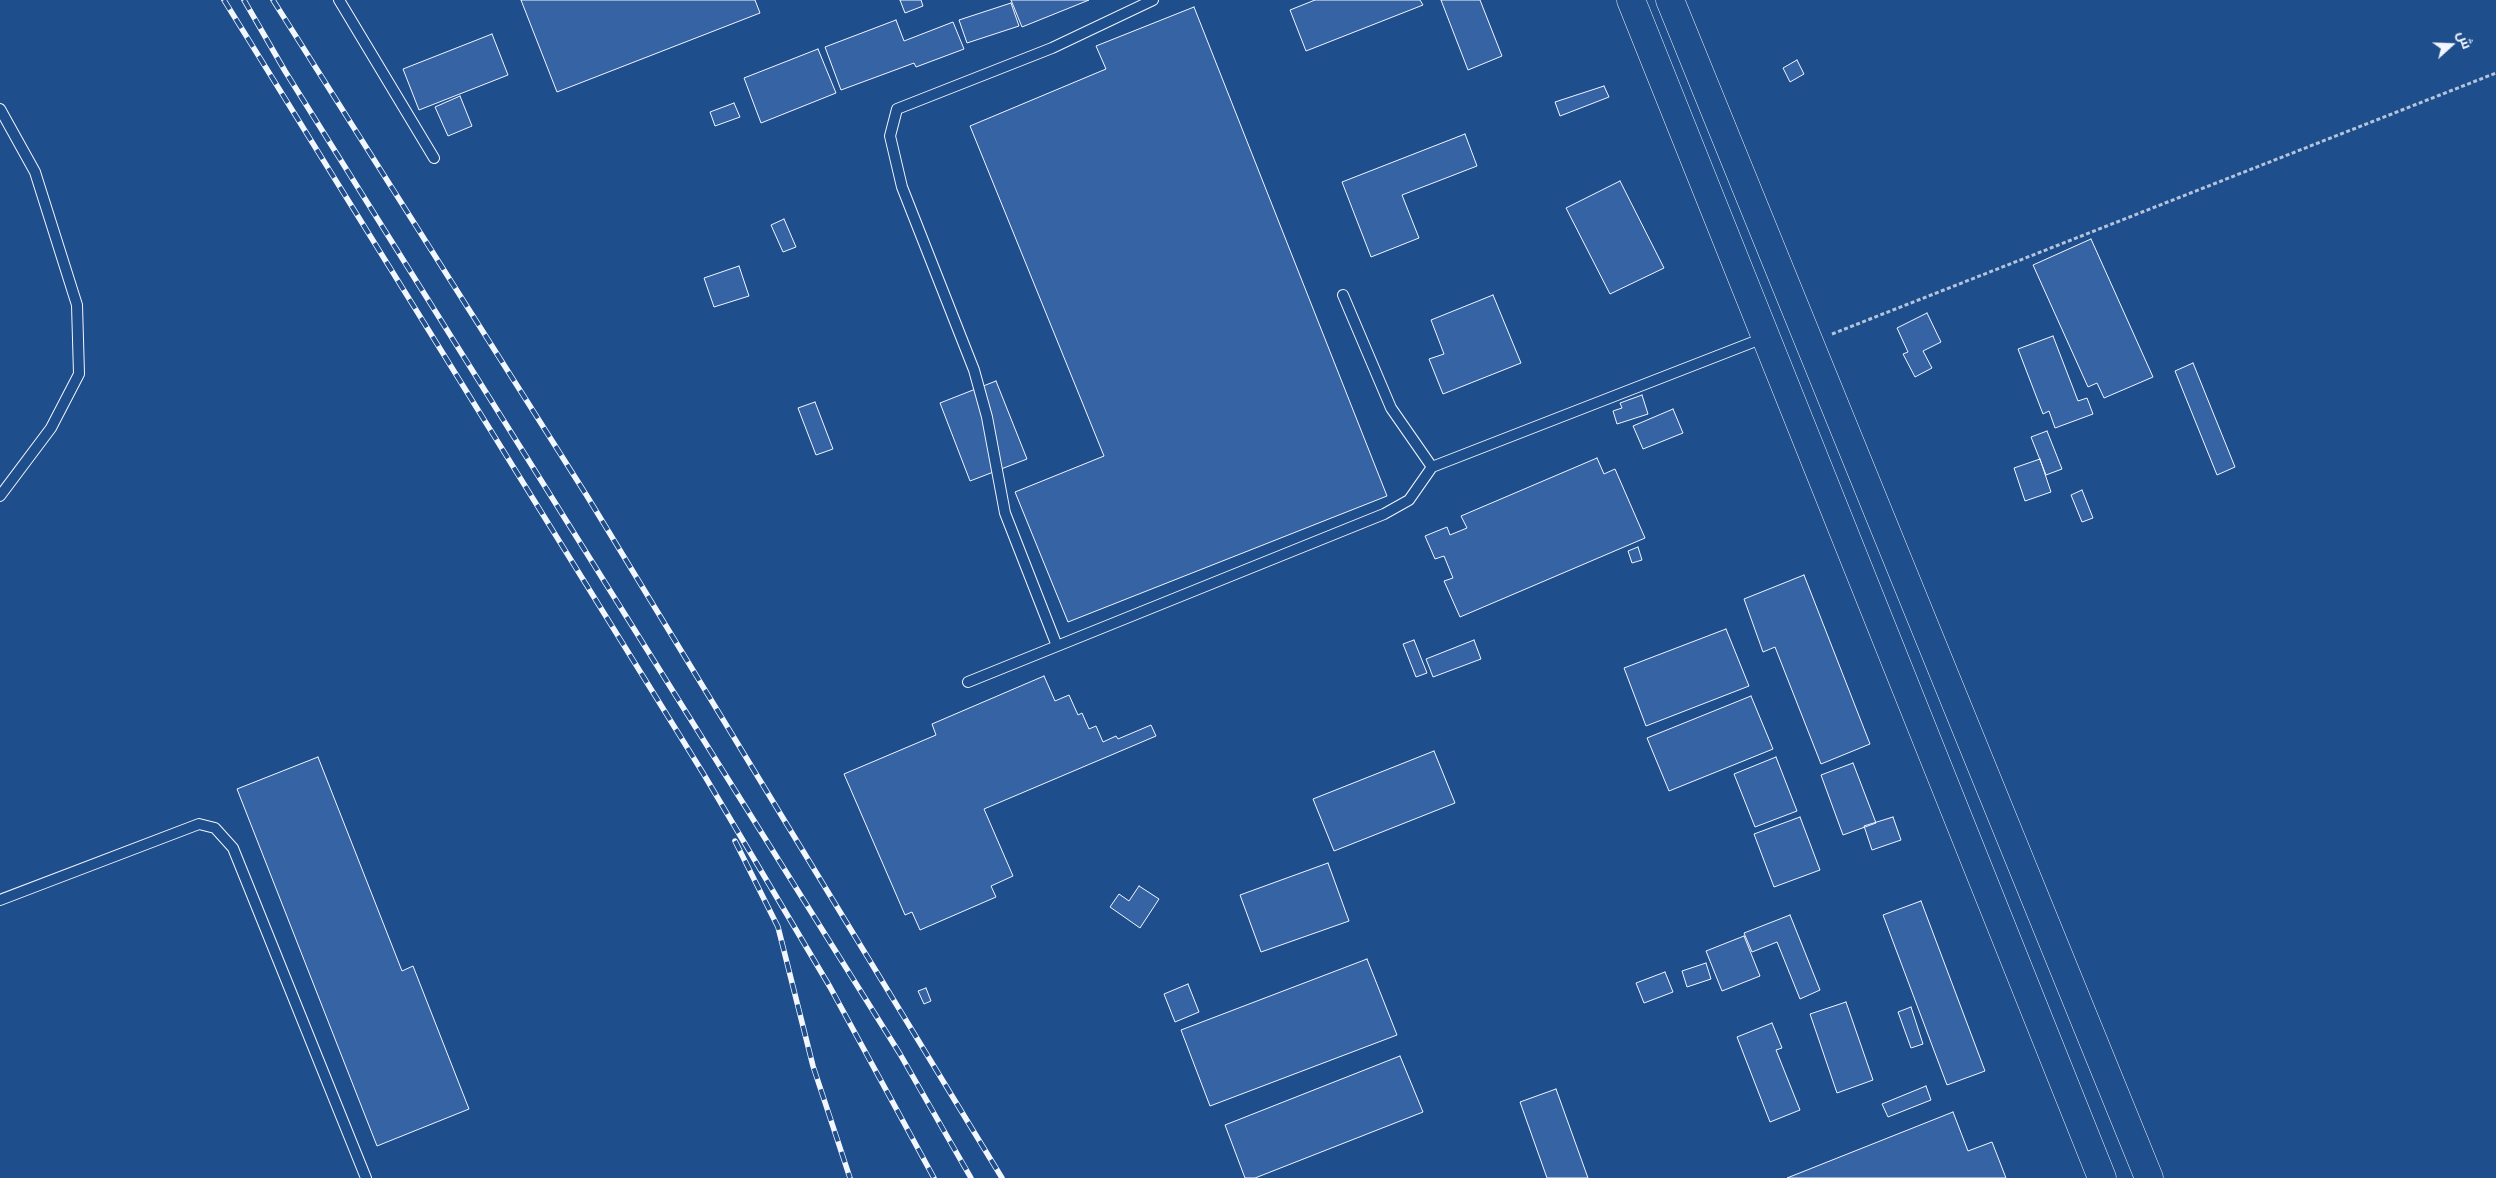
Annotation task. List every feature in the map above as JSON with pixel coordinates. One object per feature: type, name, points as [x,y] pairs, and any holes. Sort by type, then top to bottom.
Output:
[{"type":"highway","points":[[1631,0],[1767,336],[1963,835],[2102,1178]]},
{"type":"highway","points":[[1670,0],[2149,1178]]},
{"type":"lane","points":[[340,0],[434,158]]},
{"type":"lane","points":[[1056,646],[1005,513],[987,417],[974,370],[902,187],[890,136],[897,109],[1052,48],[1153,0]]},
{"type":"lane","points":[[0,109],[35,172],[77,305],[79,374],[51,428],[0,496]]},
{"type":"lane","points":[[1343,295],[1391,408],[1416,448],[1432,467]]},
{"type":"lane","points":[[968,682],[1384,514],[1409,500],[1432,467],[1767,336]]},
{"type":"lane","points":[[0,900],[199,824],[215,828],[233,848],[366,1178]]},
{"type":"path","points":[[1808,343],[2496,73]]},
{"type":"building","points":[[521,0],[755,0],[760,13],[557,92]]},
{"type":"building","points":[[900,0],[921,0],[923,6],[905,13]]},
{"type":"building","points":[[1011,0],[1089,0],[1022,27]]},
{"type":"building","points":[[1315,0],[1420,0],[1423,5],[1306,51],[1290,10]]},
{"type":"building","points":[[1441,0],[1480,0],[1502,56],[1468,70]]},
{"type":"building","points":[[1011,3],[1019,26],[967,43],[959,20]]},
{"type":"building","points":[[1194,7],[1387,496],[1068,622],[1015,492],[1104,456],[970,126],[1106,69],[1096,46]]},
{"type":"building","points":[[896,20],[904,41],[953,22],[964,49],[916,67],[914,63],[841,90],[825,47]]},
{"type":"building","points":[[492,34],[508,75],[419,110],[403,69]]},
{"type":"building","points":[[818,49],[836,93],[761,123],[744,78]]},
{"type":"building","points":[[1797,60],[1804,74],[1790,82],[1783,68]]},
{"type":"building","points":[[1604,86],[1609,97],[1560,116],[1555,102]]},
{"type":"building","points":[[460,96],[472,126],[448,136],[435,107]]},
{"type":"building","points":[[734,103],[740,117],[715,126],[710,112]]},
{"type":"building","points":[[1465,134],[1477,166],[1402,195],[1419,238],[1371,257],[1342,182]]},
{"type":"building","points":[[1620,181],[1664,268],[1610,294],[1566,208]]},
{"type":"building","points":[[784,219],[796,247],[783,252],[771,225]]},
{"type":"building","points":[[2091,239],[2153,377],[2104,398],[2097,383],[2088,387],[2033,265]]},
{"type":"building","points":[[739,266],[749,296],[714,307],[704,278]]},
{"type":"building","points":[[1493,295],[1521,363],[1443,394],[1429,359],[1444,354],[1431,320]]},
{"type":"building","points":[[1927,313],[1941,342],[1923,351],[1932,368],[1915,377],[1903,354],[1908,352],[1897,328]]},
{"type":"building","points":[[2053,336],[2078,401],[2087,398],[2093,414],[2055,428],[2049,411],[2043,414],[2018,349]]},
{"type":"building","points":[[2193,363],[2235,467],[2217,475],[2175,371]]},
{"type":"building","points":[[996,381],[1027,459],[970,481],[940,403]]},
{"type":"building","points":[[1642,395],[1648,414],[1617,424],[1613,411],[1622,408],[1620,403]]},
{"type":"building","points":[[815,402],[833,449],[816,455],[798,408]]},
{"type":"building","points":[[1673,409],[1683,433],[1643,449],[1633,426]]},
{"type":"building","points":[[2047,431],[2062,469],[2046,475],[2031,437]]},
{"type":"building","points":[[1597,458],[1604,474],[1615,469],[1645,538],[1460,617],[1444,581],[1453,578],[1444,556],[1435,559],[1425,536],[1447,527],[1450,535],[1467,528],[1461,516]]},
{"type":"building","points":[[2040,459],[2051,492],[2025,501],[2014,468]]},
{"type":"building","points":[[2082,490],[2093,518],[2082,522],[2071,495]]},
{"type":"building","points":[[1638,547],[1642,560],[1632,563],[1628,551]]},
{"type":"building","points":[[1804,575],[1870,744],[1821,764],[1775,647],[1763,652],[1744,599]]},
{"type":"building","points":[[1726,629],[1749,686],[1646,726],[1624,668]]},
{"type":"building","points":[[1414,640],[1427,673],[1416,677],[1403,644]]},
{"type":"building","points":[[1474,640],[1481,659],[1433,677],[1426,659]]},
{"type":"building","points":[[1044,676],[1055,701],[1069,695],[1078,715],[1082,713],[1089,729],[1096,726],[1103,742],[1116,736],[1118,739],[1151,725],[1156,736],[984,809],[1013,876],[991,886],[996,897],[920,930],[912,912],[905,915],[844,774],[936,735],[932,724]]},
{"type":"building","points":[[1751,696],[1773,749],[1669,791],[1647,738]]},
{"type":"building","points":[[1434,751],[1455,803],[1334,851],[1313,799]]},
{"type":"building","points":[[318,757],[402,971],[413,966],[469,1109],[377,1146],[237,789]]},
{"type":"building","points":[[1776,757],[1797,811],[1755,827],[1734,774]]},
{"type":"building","points":[[1853,763],[1876,823],[1843,835],[1821,775]]},
{"type":"building","points":[[1800,817],[1820,870],[1774,887],[1754,834]]},
{"type":"building","points":[[1893,817],[1901,840],[1872,850],[1864,826]]},
{"type":"building","points":[[1328,863],[1349,921],[1261,952],[1240,895]]},
{"type":"building","points":[[1139,886],[1159,899],[1140,928],[1110,907],[1119,894],[1129,901]]},
{"type":"building","points":[[1921,901],[1985,1071],[1947,1085],[1883,915]]},
{"type":"building","points":[[1790,915],[1820,990],[1800,999],[1777,942],[1752,952],[1744,933]]},
{"type":"building","points":[[1744,936],[1760,976],[1722,991],[1706,951]]},
{"type":"building","points":[[1367,959],[1397,1035],[1210,1106],[1181,1030]]},
{"type":"building","points":[[1706,963],[1711,979],[1687,987],[1682,971]]},
{"type":"building","points":[[1665,972],[1673,992],[1644,1003],[1636,983]]},
{"type":"building","points":[[1188,984],[1199,1012],[1175,1022],[1164,994]]},
{"type":"building","points":[[926,988],[931,1001],[924,1004],[918,991]]},
{"type":"building","points":[[1846,1002],[1873,1080],[1837,1093],[1810,1014]]},
{"type":"building","points":[[1911,1007],[1923,1044],[1911,1048],[1898,1012]]},
{"type":"building","points":[[1772,1023],[1782,1048],[1776,1050],[1800,1110],[1770,1122],[1737,1037]]},
{"type":"building","points":[[1400,1056],[1423,1112],[1255,1178],[1245,1178],[1225,1125]]},
{"type":"building","points":[[1926,1086],[1931,1100],[1888,1117],[1882,1104]]},
{"type":"building","points":[[1556,1089],[1588,1178],[1547,1178],[1520,1102]]},
{"type":"building","points":[[1953,1112],[1968,1151],[1992,1142],[2006,1178],[1787,1178]]},
{"type":"railway","points":[[224,0],[703,773],[830,987],[934,1178]]},
{"type":"railway","points":[[244,0],[285,71],[900,1054],[971,1178]]},
{"type":"railway","points":[[273,0],[587,496],[1002,1178]]},
{"type":"railway","points":[[735,841],[778,927],[813,1066],[850,1178]]}]
